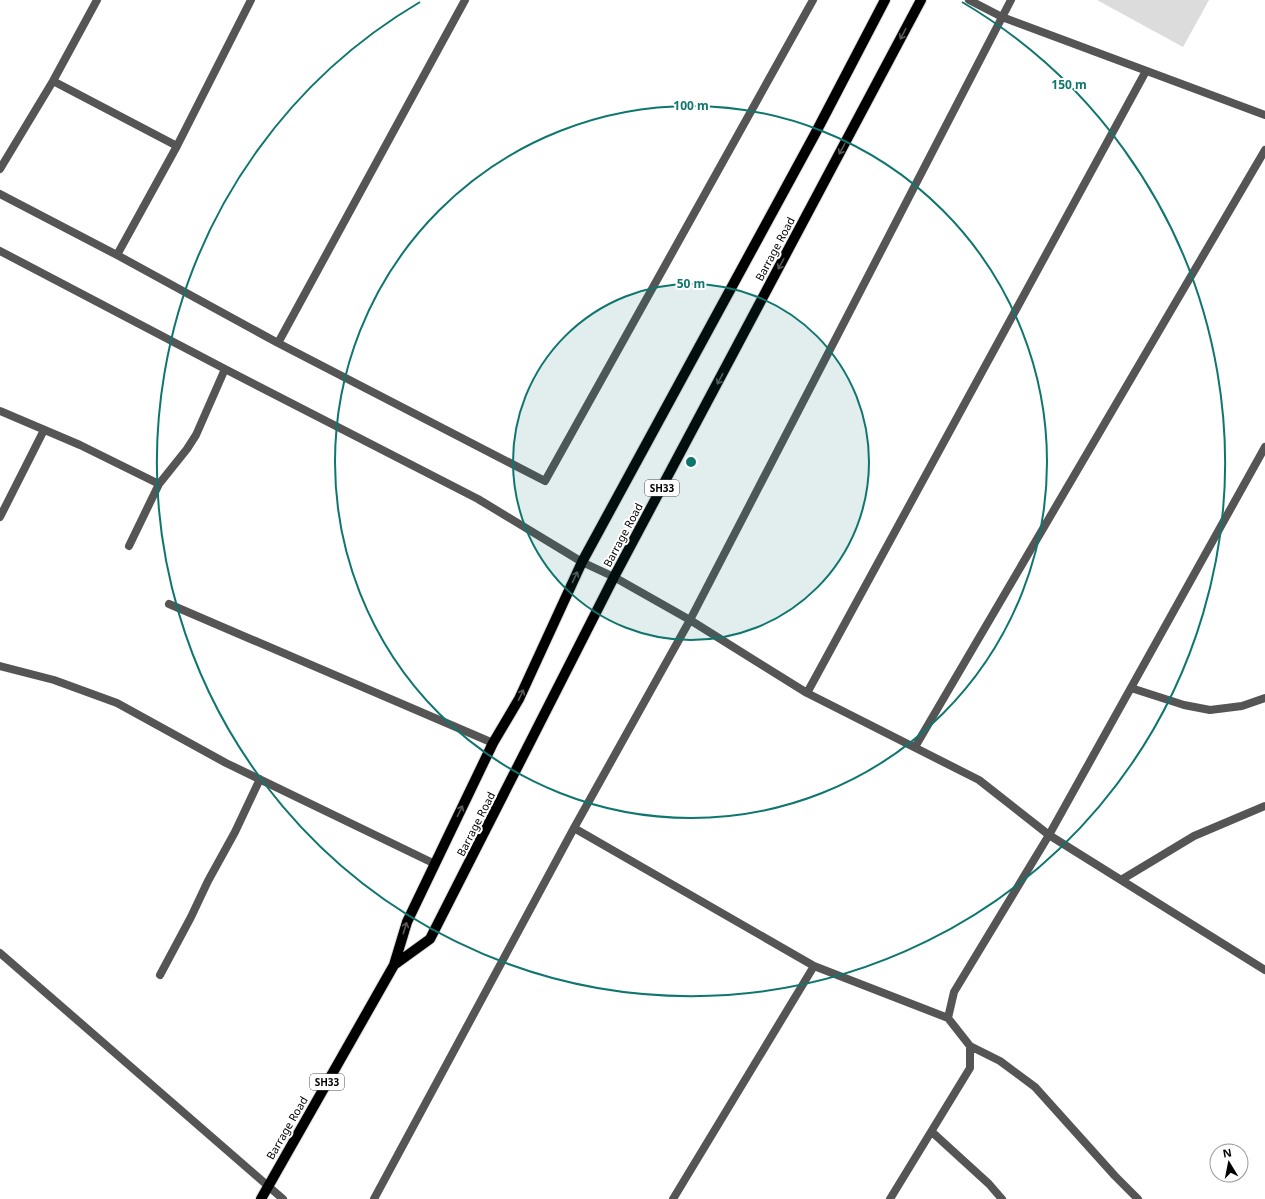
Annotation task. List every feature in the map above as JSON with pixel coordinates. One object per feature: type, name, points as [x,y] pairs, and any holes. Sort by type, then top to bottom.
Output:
[{"type":"main road","name":"Barrage Road","points":[[261,1199],[394,966],[407,922],[493,743],[519,699],[582,562],[815,134],[885,0]]},
{"type":"main road","name":"Barrage Road","points":[[394,966],[430,939],[614,577],[922,0]]},
{"type":"street","points":[[0,169],[53,81],[97,0]]},
{"type":"street","points":[[118,255],[177,146],[251,0]]},
{"type":"street","points":[[278,343],[464,0]]},
{"type":"street","points":[[0,194],[118,255],[278,343],[545,481],[813,0]]},
{"type":"street","points":[[969,0],[1002,17],[1265,115]]},
{"type":"street","points":[[374,1199],[574,828],[690,620],[1011,0]]},
{"type":"street","points":[[807,692],[1146,71]]},
{"type":"street","points":[[53,81],[177,146]]},
{"type":"street","points":[[915,748],[1265,150]]},
{"type":"street","points":[[0,250],[225,369],[478,499],[582,562],[614,577],[690,620],[807,692],[979,780],[1049,835],[1265,970]]},
{"type":"street","points":[[129,546],[159,484],[187,450],[196,435],[225,369]]},
{"type":"street","points":[[0,411],[80,445],[159,484]]},
{"type":"street","points":[[0,517],[44,430]]},
{"type":"street","points":[[948,1018],[954,992],[1049,835],[1265,447]]},
{"type":"street","points":[[169,604],[493,743]]},
{"type":"street","points":[[0,666],[54,680],[117,703],[226,763],[435,864]]},
{"type":"street","points":[[1131,688],[1184,705],[1210,710],[1242,706],[1265,698]]},
{"type":"street","points":[[160,975],[235,832],[260,780]]},
{"type":"street","points":[[1121,880],[1194,836],[1265,806]]},
{"type":"street","points":[[574,828],[814,966],[948,1018],[970,1046],[1000,1061],[1035,1087],[1115,1176],[1138,1199]]},
{"type":"street","points":[[0,953],[283,1199]]},
{"type":"street","points":[[673,1199],[814,966]]},
{"type":"street","points":[[890,1199],[970,1068],[970,1046]]},
{"type":"street","points":[[932,1132],[989,1184],[1002,1199]]},
{"type":"shaded area","points":[[1097,0],[1209,0],[1183,47]]}]
